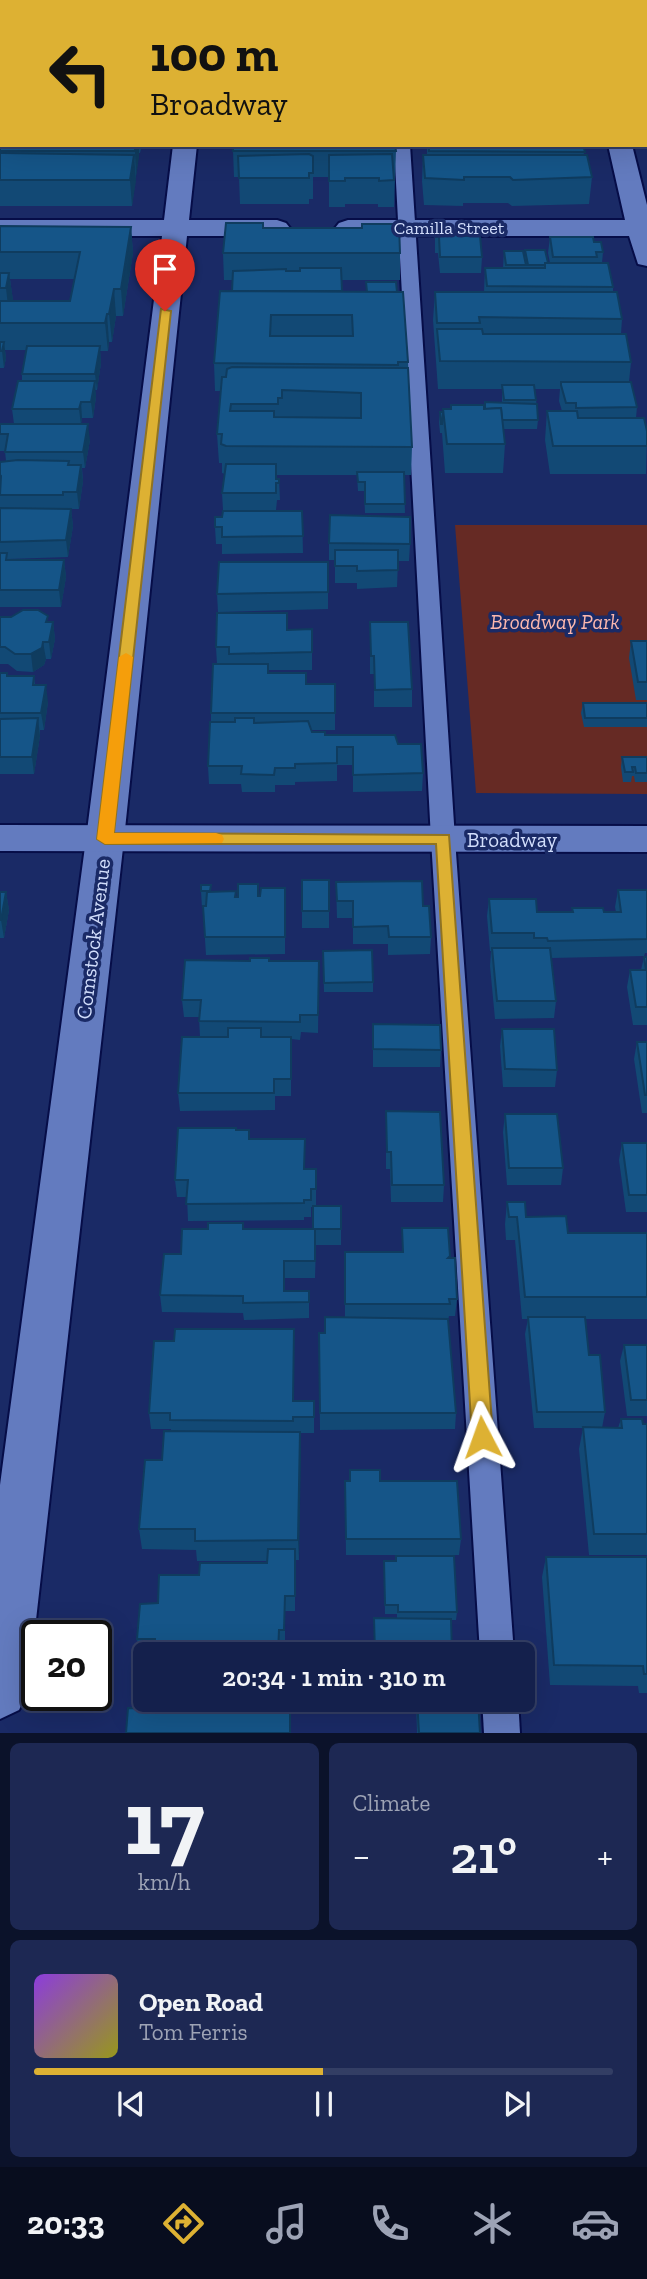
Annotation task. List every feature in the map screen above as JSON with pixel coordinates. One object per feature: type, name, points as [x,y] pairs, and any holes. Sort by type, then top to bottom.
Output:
[{"type":"street","name":"Comstock Avenue","points":[[0,1691],[105,839],[185,147]]},
{"type":"street","points":[[621,147],[644,228],[647,258]]},
{"type":"street","points":[[0,228],[298,228]]},
{"type":"street","name":"Camilla Street","points":[[325,228],[644,228]]},
{"type":"street","name":"Broadway","points":[[0,838],[647,839]]},
{"type":"lane","points":[[402,147],[443,839],[496,1642]]},
{"type":"lane","points":[[501,1712],[502,1733]]},
{"type":"green space","name":"Broadway Park","points":[[455,525],[647,525],[647,794],[476,793]]},
{"type":"building","points":[[0,147],[135,147],[135,151],[0,151]]},
{"type":"building","points":[[233,147],[395,147],[396,151],[233,151]]},
{"type":"building","points":[[429,147],[584,147],[585,152],[429,151]]},
{"type":"building","points":[[0,153],[134,155],[130,180],[0,180]]},
{"type":"building","points":[[392,154],[394,180],[345,178],[345,181],[329,181],[329,155]]},
{"type":"building","points":[[423,155],[587,155],[592,177],[513,180],[510,177],[464,177],[464,180],[425,178]]},
{"type":"building","points":[[238,156],[313,156],[313,173],[309,173],[309,178],[239,178]]},
{"type":"building","points":[[226,223],[263,223],[263,228],[362,228],[362,224],[399,224],[400,253],[223,253]]},
{"type":"building","points":[[0,226],[131,227],[121,289],[114,289],[105,323],[0,323],[0,301],[70,301],[80,252],[0,252]]},
{"type":"building","points":[[435,232],[480,236],[482,257],[440,257],[439,237],[435,237]]},
{"type":"building","points":[[550,237],[593,237],[594,242],[601,242],[603,252],[596,252],[597,257],[553,257]]},
{"type":"building","points":[[525,250],[545,250],[548,263],[528,265]]},
{"type":"building","points":[[504,251],[523,251],[526,265],[506,265]]},
{"type":"building","points":[[545,263],[608,263],[613,287],[487,286],[485,268],[545,268]]},
{"type":"building","points":[[300,268],[341,268],[342,291],[232,291],[233,271],[300,271]]},
{"type":"building","points":[[0,273],[9,273],[6,288],[0,288]]},
{"type":"building","points":[[366,282],[396,282],[397,292],[367,292]]},
{"type":"building","points":[[220,291],[403,292],[408,362],[398,362],[398,365],[214,363]],"holes":[[[271,315],[352,315],[353,336],[270,336]]]},
{"type":"building","points":[[435,292],[617,292],[622,319],[479,317],[480,323],[437,323]]},
{"type":"building","points":[[437,329],[482,329],[483,334],[626,334],[631,362],[440,361]]},
{"type":"building","points":[[27,346],[100,346],[95,374],[22,374]]},
{"type":"building","points":[[408,368],[412,447],[221,444],[222,434],[217,434],[222,377],[226,377],[227,369]],"holes":[[[282,390],[361,393],[361,418],[274,417],[274,411],[230,411],[231,404],[278,404],[278,398],[282,398]]]},
{"type":"building","points":[[18,381],[95,381],[91,402],[81,402],[79,409],[12,409]]},
{"type":"building","points":[[561,382],[631,382],[637,407],[576,408],[576,403],[566,403]]},
{"type":"building","points":[[502,385],[534,385],[536,400],[504,400]]},
{"type":"building","points":[[485,402],[537,404],[538,420],[502,420],[501,408],[485,409]]},
{"type":"building","points":[[451,405],[501,408],[505,444],[447,444],[443,409],[451,409]]},
{"type":"building","points":[[547,411],[577,411],[578,418],[644,418],[647,446],[553,446]]},
{"type":"building","points":[[0,424],[88,424],[83,452],[5,452],[8,434],[0,434]]},
{"type":"building","points":[[69,461],[68,465],[81,465],[77,492],[63,492],[63,495],[0,495],[0,462]]},
{"type":"building","points":[[226,464],[276,464],[276,479],[279,479],[279,483],[276,483],[276,493],[222,493]]},
{"type":"building","points":[[357,472],[404,472],[405,504],[365,504],[365,482],[358,482]]},
{"type":"building","points":[[0,508],[71,509],[66,540],[0,542]]},
{"type":"building","points":[[223,511],[302,511],[303,536],[222,537],[222,527],[215,527],[215,517],[222,517]]},
{"type":"building","points":[[330,515],[410,517],[410,544],[329,543]]},
{"type":"building","points":[[335,550],[398,550],[398,570],[357,571],[357,566],[335,566]]},
{"type":"building","points":[[0,553],[7,553],[6,560],[64,560],[59,590],[0,590]]},
{"type":"building","points":[[219,562],[328,562],[328,592],[217,594]]},
{"type":"building","points":[[23,610],[38,610],[48,616],[46,622],[53,622],[49,642],[43,642],[42,648],[31,654],[15,654],[5,647],[0,647],[0,617],[11,617]]},
{"type":"building","points":[[217,613],[287,613],[287,630],[312,629],[312,652],[229,654],[229,647],[216,647]]},
{"type":"building","points":[[370,622],[408,622],[412,689],[375,690]]},
{"type":"building","points":[[631,641],[647,641],[647,682],[638,682]]},
{"type":"building","points":[[213,664],[268,664],[268,673],[306,673],[306,684],[335,684],[335,713],[211,713]]},
{"type":"building","points":[[0,673],[7,673],[7,676],[34,676],[33,685],[46,685],[41,713],[0,713]]},
{"type":"building","points":[[583,703],[647,703],[647,718],[585,718]]},
{"type":"building","points":[[38,718],[32,757],[0,757],[0,719]]},
{"type":"building","points":[[235,718],[254,718],[254,723],[308,721],[312,732],[325,732],[325,735],[395,735],[398,744],[421,744],[423,773],[353,775],[353,747],[337,747],[337,763],[295,764],[295,768],[275,768],[274,775],[241,774],[242,766],[208,766],[210,722],[235,722]]},
{"type":"building","points":[[622,757],[647,757],[647,773],[636,773],[635,767],[632,767],[633,772],[625,772]]},
{"type":"building","points":[[302,880],[329,880],[329,911],[302,911]]},
{"type":"building","points":[[422,881],[423,906],[429,906],[431,937],[389,937],[388,926],[353,927],[353,901],[337,901],[336,882]]},
{"type":"building","points":[[238,884],[258,884],[258,896],[261,888],[285,888],[285,937],[205,937],[203,906],[206,906],[207,892],[236,891],[235,897],[238,897]]},
{"type":"building","points":[[201,885],[211,885],[210,891],[201,891]]},
{"type":"building","points":[[618,890],[647,890],[647,939],[548,941],[547,938],[534,938],[534,933],[492,933],[489,899],[536,899],[537,912],[573,912],[572,908],[603,908],[604,912],[621,912]]},
{"type":"building","points":[[0,892],[6,892],[1,920],[0,920]]},
{"type":"building","points":[[492,948],[550,948],[556,1001],[497,1001]]},
{"type":"building","points":[[372,950],[373,982],[324,983],[323,951]]},
{"type":"building","points":[[644,957],[647,957],[647,1007],[636,1007],[630,970],[646,970]]},
{"type":"building","points":[[250,958],[269,958],[269,961],[319,961],[318,1015],[300,1015],[300,1022],[199,1021],[201,1000],[182,1000],[185,960],[250,961]]},
{"type":"building","points":[[373,1024],[440,1025],[441,1050],[373,1049]]},
{"type":"building","points":[[228,1028],[261,1028],[261,1037],[291,1037],[291,1079],[274,1079],[274,1093],[178,1093],[182,1037],[228,1037]]},
{"type":"building","points":[[502,1029],[554,1029],[557,1070],[505,1069]]},
{"type":"building","points":[[637,1042],[647,1042],[647,1095],[645,1095]]},
{"type":"building","points":[[386,1111],[440,1112],[444,1185],[392,1185],[391,1152],[387,1152]]},
{"type":"building","points":[[505,1114],[557,1114],[563,1168],[509,1168]]},
{"type":"building","points":[[178,1128],[236,1128],[249,1130],[249,1139],[305,1139],[304,1169],[316,1169],[316,1189],[311,1189],[311,1200],[304,1200],[304,1203],[186,1204],[188,1180],[175,1180]]},
{"type":"building","points":[[622,1143],[647,1143],[647,1195],[629,1195]]},
{"type":"building","points":[[507,1202],[525,1202],[526,1217],[566,1216],[568,1233],[647,1233],[647,1297],[525,1297],[517,1217],[509,1217]]},
{"type":"building","points":[[313,1206],[341,1206],[341,1229],[313,1229]]},
{"type":"building","points":[[208,1223],[243,1223],[243,1229],[315,1229],[315,1261],[284,1261],[284,1291],[309,1291],[309,1302],[243,1303],[243,1296],[160,1295],[164,1254],[181,1254],[182,1229],[208,1229]]},
{"type":"building","points":[[402,1228],[448,1228],[448,1258],[455,1258],[457,1299],[449,1299],[450,1304],[345,1304],[345,1252],[403,1252]]},
{"type":"building","points":[[325,1317],[448,1319],[456,1413],[320,1413],[319,1333],[325,1333]]},
{"type":"building","points":[[528,1317],[585,1317],[589,1355],[600,1355],[605,1412],[537,1412]]},
{"type":"building","points":[[175,1329],[294,1329],[293,1401],[314,1401],[314,1417],[293,1417],[293,1421],[170,1420],[170,1413],[149,1413],[154,1341],[174,1341]]},
{"type":"building","points":[[624,1345],[647,1345],[647,1400],[631,1400]]},
{"type":"building","points":[[621,1419],[642,1419],[643,1424],[647,1424],[647,1534],[594,1534],[583,1427],[622,1428]]},
{"type":"building","points":[[164,1431],[300,1432],[298,1540],[195,1541],[195,1529],[139,1529],[145,1460],[162,1460]]},
{"type":"building","points":[[350,1470],[380,1470],[380,1481],[457,1481],[461,1539],[346,1539],[345,1481],[350,1481]]},
{"type":"building","points":[[268,1549],[295,1549],[295,1596],[285,1596],[284,1630],[279,1630],[278,1642],[155,1642],[155,1639],[137,1639],[140,1604],[158,1603],[159,1575],[199,1575],[200,1563],[267,1563]]},
{"type":"building","points":[[396,1556],[454,1556],[457,1612],[398,1612],[398,1605],[385,1605],[384,1561],[396,1561]]},
{"type":"building","points":[[546,1557],[647,1557],[647,1674],[644,1674],[643,1666],[554,1665]]},
{"type":"building","points":[[374,1618],[451,1619],[452,1642],[375,1642]]},
{"type":"building","points":[[128,1708],[133,1708],[133,1712],[290,1712],[290,1733],[126,1733]]},
{"type":"building","points":[[418,1712],[479,1712],[480,1733],[419,1733]]},
{"type":"slow traffic","points":[[126,657],[105,839],[216,839]]},
{"type":"route","points":[[165,311],[105,839],[443,839],[482,1437]]}]
